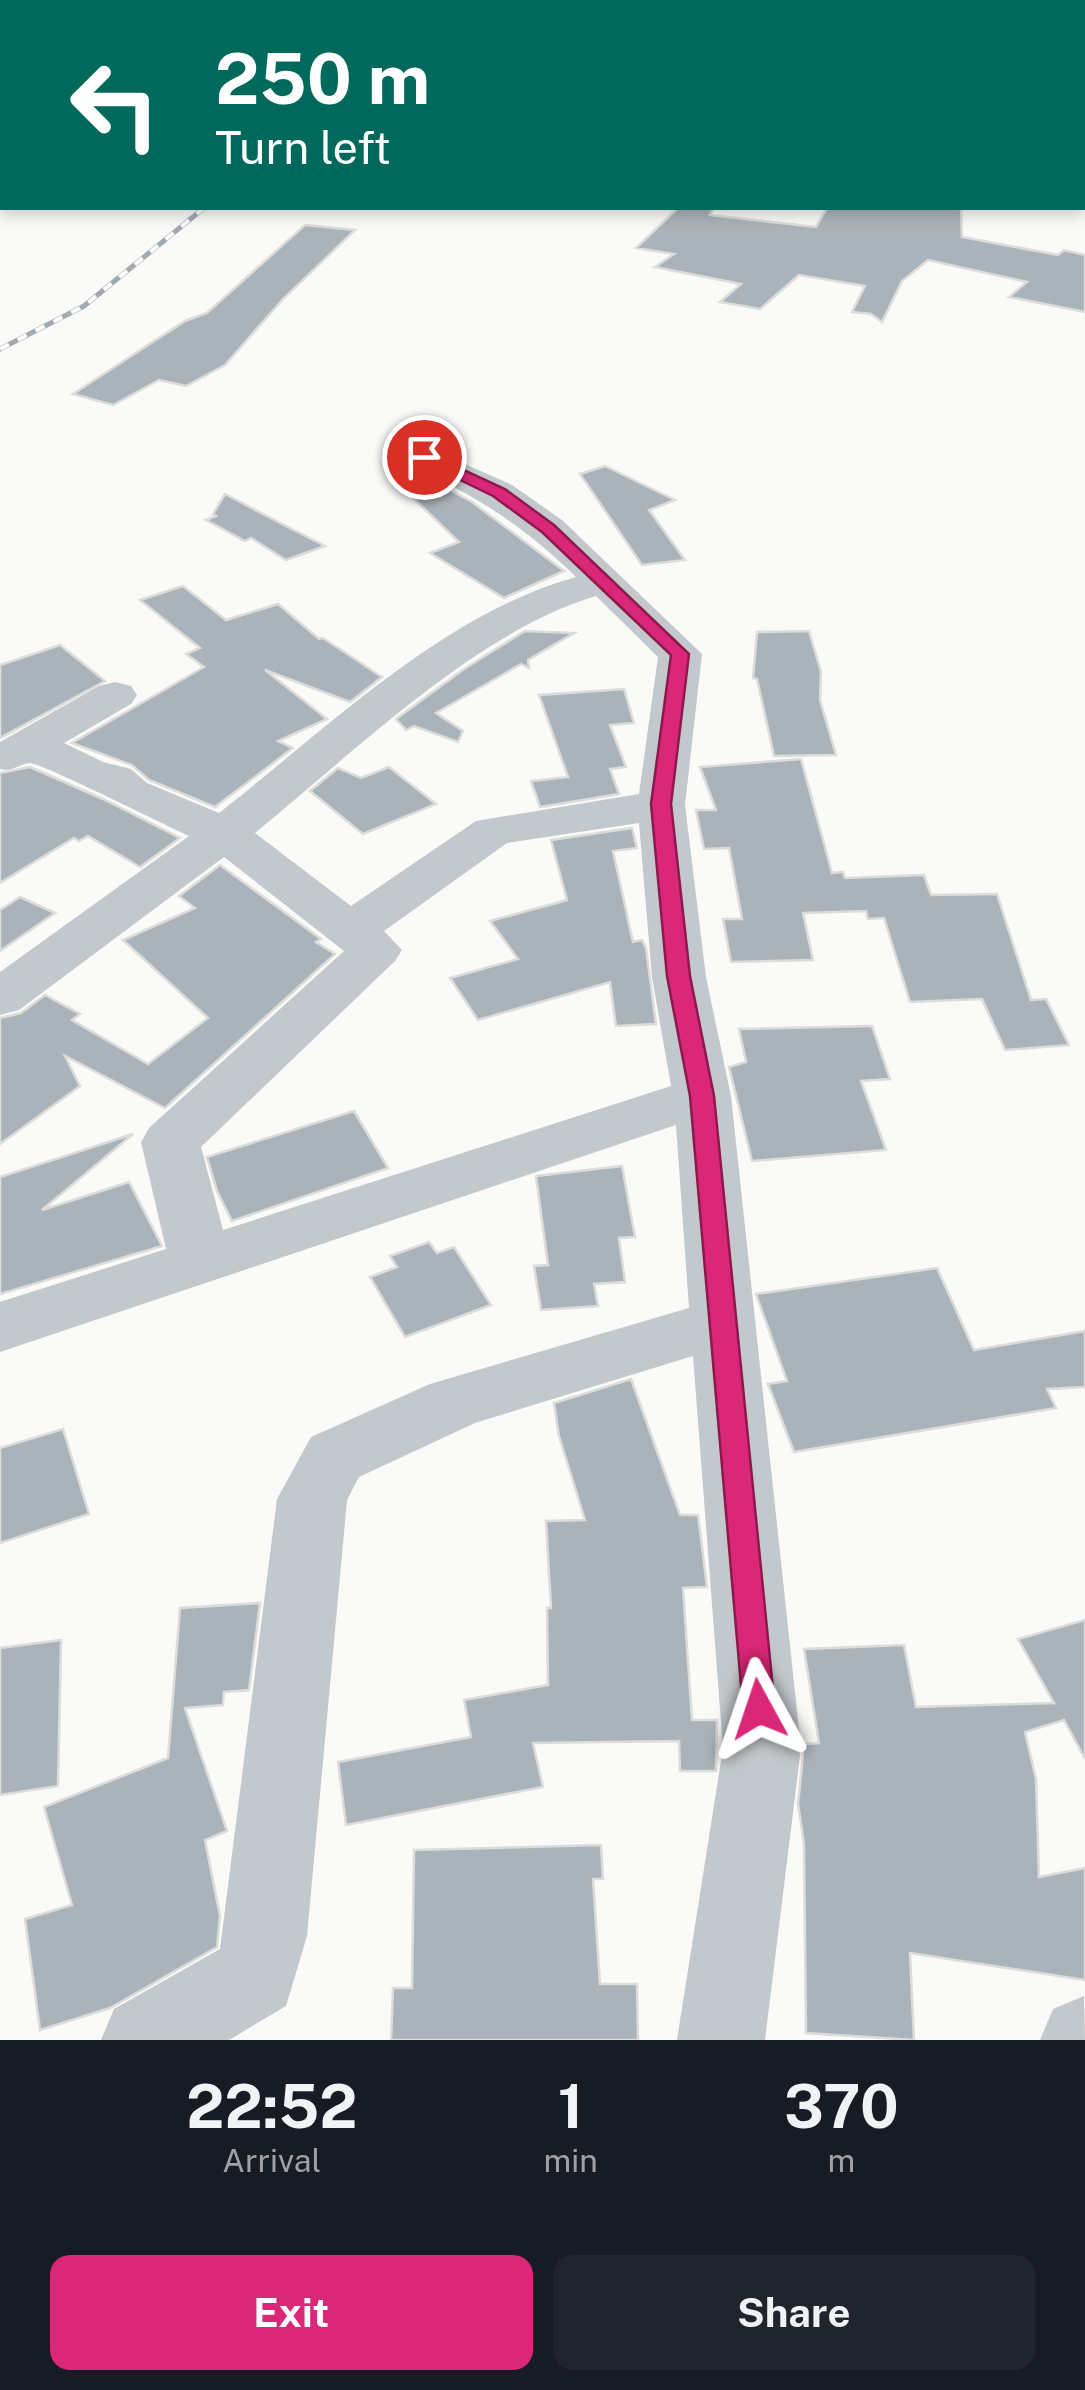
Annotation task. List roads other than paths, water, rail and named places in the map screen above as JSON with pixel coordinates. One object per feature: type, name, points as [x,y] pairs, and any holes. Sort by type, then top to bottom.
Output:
[{"type":"street","points":[[424,457],[499,493],[548,528],[680,654],[661,804],[678,976],[702,1096],[762,1748],[721,2040]]},
{"type":"street","points":[[0,998],[224,833],[461,645],[542,599],[605,582]]},
{"type":"street","points":[[15,753],[115,695]]},
{"type":"street","points":[[15,753],[114,778],[130,793],[224,833],[376,950],[170,1142],[200,1262]]},
{"type":"street","points":[[348,932],[492,831],[661,804]]},
{"type":"street","points":[[0,1327],[702,1096]]},
{"type":"street","points":[[145,2040],[256,1976],[265,1936],[312,1499],[335,1458],[454,1403],[724,1322]]},
{"type":"railway","points":[[0,349],[84,306],[202,210]]}]
